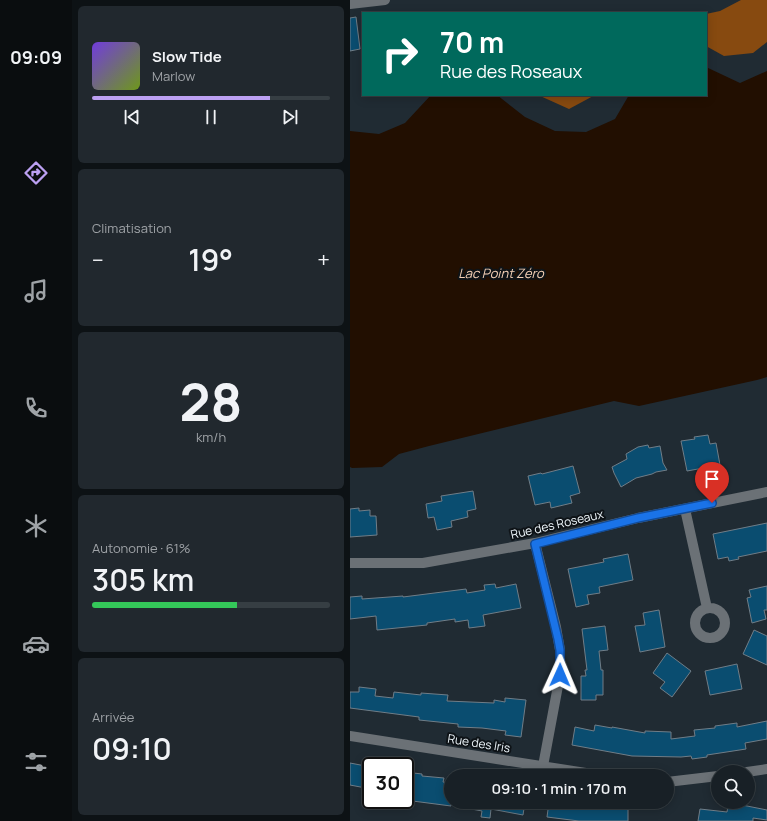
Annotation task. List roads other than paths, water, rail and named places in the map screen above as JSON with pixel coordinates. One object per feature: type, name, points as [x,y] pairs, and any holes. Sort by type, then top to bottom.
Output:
[{"type":"street","points":[[350,4],[385,0]]},
{"type":"street","name":"Rue des Roseaux","points":[[350,563],[423,564],[535,544],[638,518],[767,492]]},
{"type":"street","points":[[685,509],[707,608]]},
{"type":"street","points":[[535,544],[556,627],[560,650],[560,675],[543,766]]},
{"type":"street","name":"Rue des Iris","points":[[350,736],[562,769]]},
{"type":"street","points":[[755,771],[767,770]]},
{"type":"street","points":[[674,781],[711,777]]},
{"type":"water","name":"Lac Point Zéro","points":[[707,67],[740,83],[767,71],[767,377],[639,406],[614,401],[399,454],[382,467],[350,467],[350,131],[379,134],[405,123],[430,96],[498,96],[525,117],[555,131],[586,132],[615,119],[628,96],[707,96]]}]
